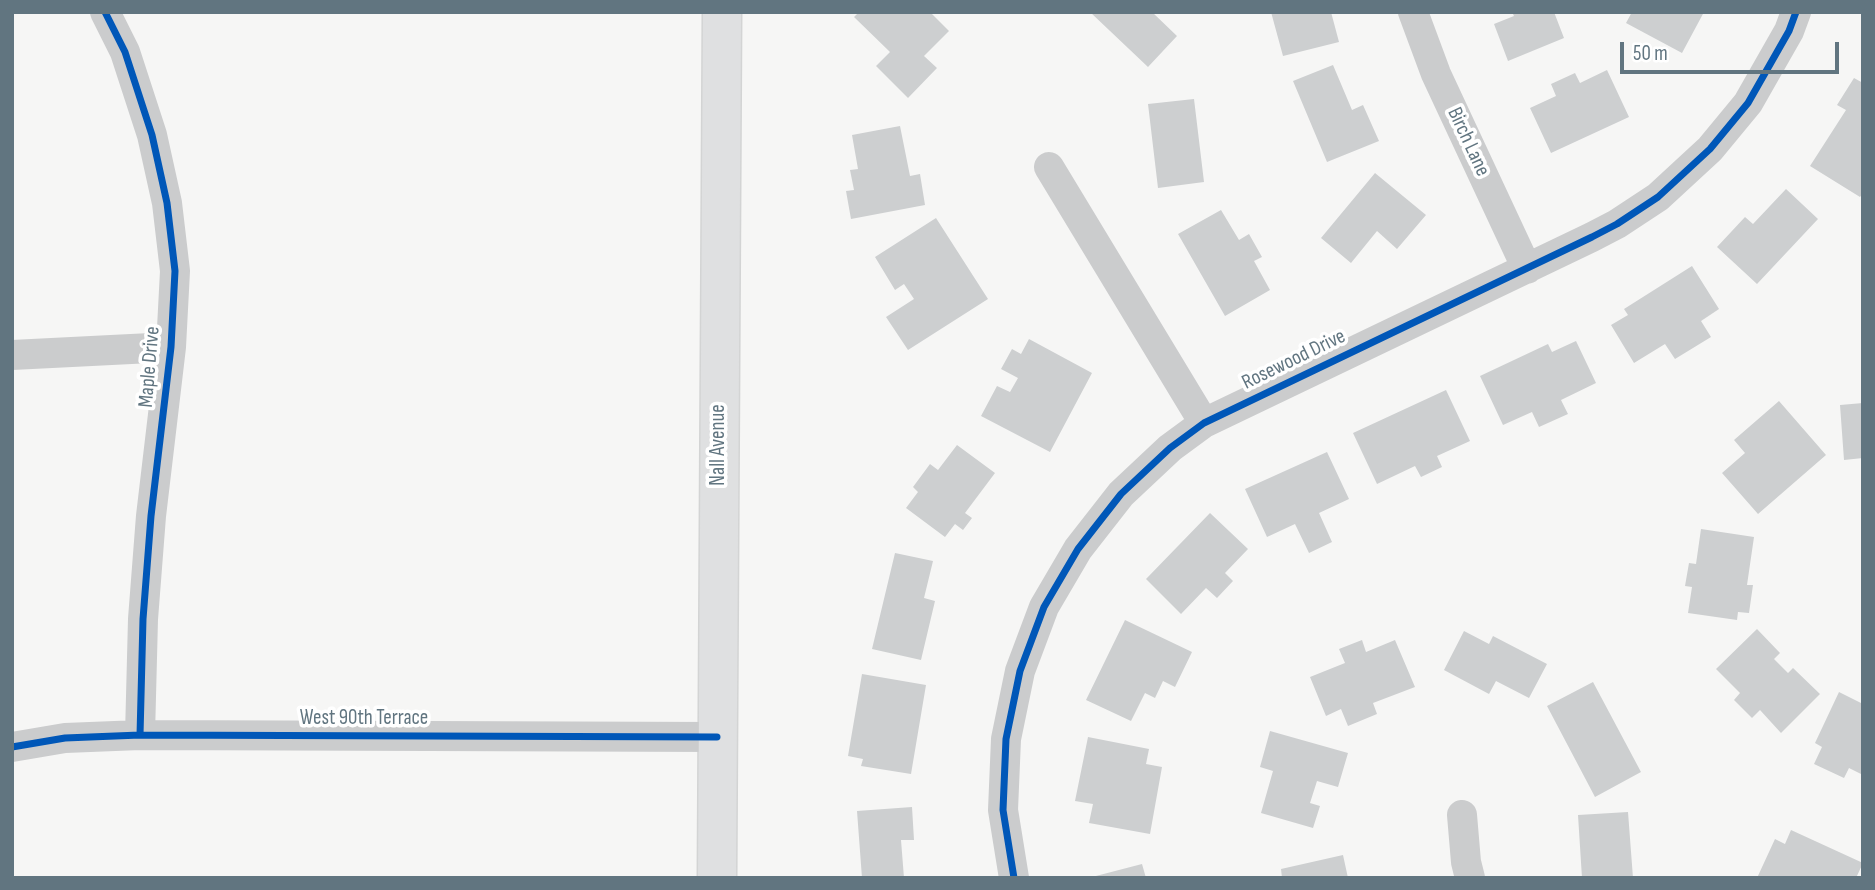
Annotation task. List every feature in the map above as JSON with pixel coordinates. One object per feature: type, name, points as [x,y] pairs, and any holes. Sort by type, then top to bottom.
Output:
[{"type":"main road","name":"Nall Avenue","points":[[717,878],[722,12]]},
{"type":"street","name":"Maple Drive","points":[[105,12],[125,51],[149,123],[167,203],[175,271],[171,347],[151,516],[143,619],[140,735]]},
{"type":"street","name":"Birch Lane","points":[[1413,12],[1436,74],[1527,269]]},
{"type":"street","name":"Rosewood Drive","points":[[1014,878],[1003,810],[1006,739],[1020,671],[1044,607],[1078,549],[1121,494],[1170,447],[1204,423],[1527,269],[1617,224],[1658,197],[1710,149],[1748,103],[1789,31],[1796,12]]},
{"type":"street","points":[[1049,167],[1204,423]]},
{"type":"street","points":[[12,355],[171,347]]},
{"type":"street","name":"West 90th Terrace","points":[[12,747],[65,738],[140,735],[717,737]]},
{"type":"street","points":[[1462,816],[1470,878]]},
{"type":"building","points":[[859,12],[930,12],[949,31],[924,56],[937,68],[908,98],[876,66],[890,52],[854,17]]},
{"type":"building","points":[[1090,12],[1152,12],[1177,36],[1148,67]]},
{"type":"building","points":[[1271,12],[1331,12],[1339,42],[1283,56]]},
{"type":"building","points":[[1512,12],[1554,12],[1564,38],[1508,61],[1494,24],[1514,16]]},
{"type":"building","points":[[1632,12],[1704,12],[1682,53],[1626,23]]},
{"type":"building","points":[[1333,65],[1352,110],[1363,105],[1379,141],[1327,162],[1293,81]]},
{"type":"building","points":[[1607,70],[1629,117],[1551,153],[1530,108],[1556,96],[1551,84],[1575,73],[1580,83]]},
{"type":"building","points":[[1854,78],[1863,83],[1863,193],[1860,197],[1810,166],[1846,110],[1837,105]]},
{"type":"building","points":[[1194,99],[1204,182],[1158,188],[1148,104]]},
{"type":"building","points":[[900,126],[910,176],[920,174],[925,205],[851,219],[846,191],[854,190],[850,170],[858,169],[852,135]]},
{"type":"building","points":[[1375,173],[1426,215],[1397,249],[1377,231],[1351,263],[1321,238]]},
{"type":"building","points":[[1786,189],[1818,219],[1757,284],[1717,247],[1745,217],[1753,224]]},
{"type":"building","points":[[1221,210],[1239,240],[1249,234],[1262,257],[1254,261],[1270,290],[1225,316],[1178,234]]},
{"type":"building","points":[[936,218],[988,299],[908,350],[886,317],[914,299],[904,284],[895,290],[875,257]]},
{"type":"building","points":[[1692,266],[1719,309],[1701,321],[1711,337],[1675,359],[1665,344],[1634,363],[1611,325],[1628,315],[1624,309]]},
{"type":"building","points":[[1029,339],[1092,373],[1050,452],[981,416],[997,386],[1010,392],[1018,378],[1001,369],[1012,349],[1021,354]]},
{"type":"building","points":[[1576,341],[1596,383],[1561,400],[1568,414],[1539,427],[1532,412],[1503,425],[1480,376],[1548,344],[1552,352]]},
{"type":"building","points":[[1446,390],[1470,441],[1437,456],[1442,467],[1421,477],[1415,466],[1377,484],[1353,433]]},
{"type":"building","points":[[1779,401],[1826,455],[1758,514],[1722,473],[1745,453],[1734,440]]},
{"type":"building","points":[[1863,403],[1863,458],[1844,460],[1840,405]]},
{"type":"building","points":[[957,445],[995,473],[965,513],[972,518],[963,530],[955,524],[945,537],[906,508],[918,492],[913,487],[930,464],[938,470]]},
{"type":"building","points":[[1327,452],[1349,499],[1319,513],[1332,542],[1309,553],[1295,524],[1267,537],[1245,489]]},
{"type":"building","points":[[1210,513],[1248,549],[1225,573],[1233,581],[1217,598],[1206,588],[1181,614],[1146,579]]},
{"type":"building","points":[[1701,529],[1754,537],[1747,585],[1753,585],[1749,613],[1738,612],[1737,620],[1688,613],[1692,587],[1685,586],[1689,563],[1696,564]]},
{"type":"building","points":[[895,553],[933,561],[924,598],[935,601],[921,660],[872,649]]},
{"type":"building","points":[[1125,620],[1192,652],[1175,687],[1163,681],[1155,698],[1145,693],[1131,721],[1086,700]]},
{"type":"building","points":[[1757,629],[1780,653],[1774,659],[1788,673],[1793,668],[1820,694],[1781,733],[1760,710],[1752,718],[1734,700],[1740,693],[1716,669]]},
{"type":"building","points":[[1464,631],[1489,644],[1493,636],[1547,664],[1529,698],[1496,681],[1489,694],[1444,670]]},
{"type":"building","points":[[1362,640],[1366,652],[1395,640],[1415,687],[1373,703],[1377,714],[1348,726],[1341,709],[1326,716],[1310,677],[1345,663],[1339,649]]},
{"type":"building","points":[[862,674],[926,685],[911,774],[861,766],[863,759],[848,756]]},
{"type":"building","points":[[1593,682],[1641,772],[1595,797],[1547,706]]},
{"type":"building","points":[[1839,692],[1863,704],[1863,775],[1849,768],[1844,778],[1814,764],[1822,747],[1815,743]]},
{"type":"building","points":[[1270,731],[1348,753],[1338,787],[1317,781],[1310,803],[1320,806],[1313,828],[1261,813],[1273,771],[1260,767]]},
{"type":"building","points":[[1088,737],[1149,749],[1146,764],[1162,767],[1150,834],[1089,823],[1093,804],[1075,801]]},
{"type":"building","points":[[912,807],[914,840],[901,840],[904,878],[862,878],[857,811]]},
{"type":"building","points":[[1628,812],[1633,878],[1582,878],[1578,815]]},
{"type":"building","points":[[1791,830],[1863,863],[1856,878],[1757,878],[1775,839],[1785,844]]},
{"type":"building","points":[[1343,855],[1348,878],[1282,878],[1281,869]]},
{"type":"building","points":[[1142,864],[1146,878],[1092,878],[1092,877]]},
{"type":"cycle path","points":[[105,12],[125,52],[152,135],[167,203],[175,271],[171,347],[151,516],[143,619],[140,735]]},
{"type":"cycle path","points":[[1014,878],[1003,810],[1006,739],[1020,671],[1044,607],[1078,549],[1121,494],[1170,448],[1204,423],[1592,237],[1658,197],[1710,149],[1748,103],[1789,31],[1796,12]]},
{"type":"cycle path","points":[[12,747],[65,738],[140,735],[717,737]]}]
